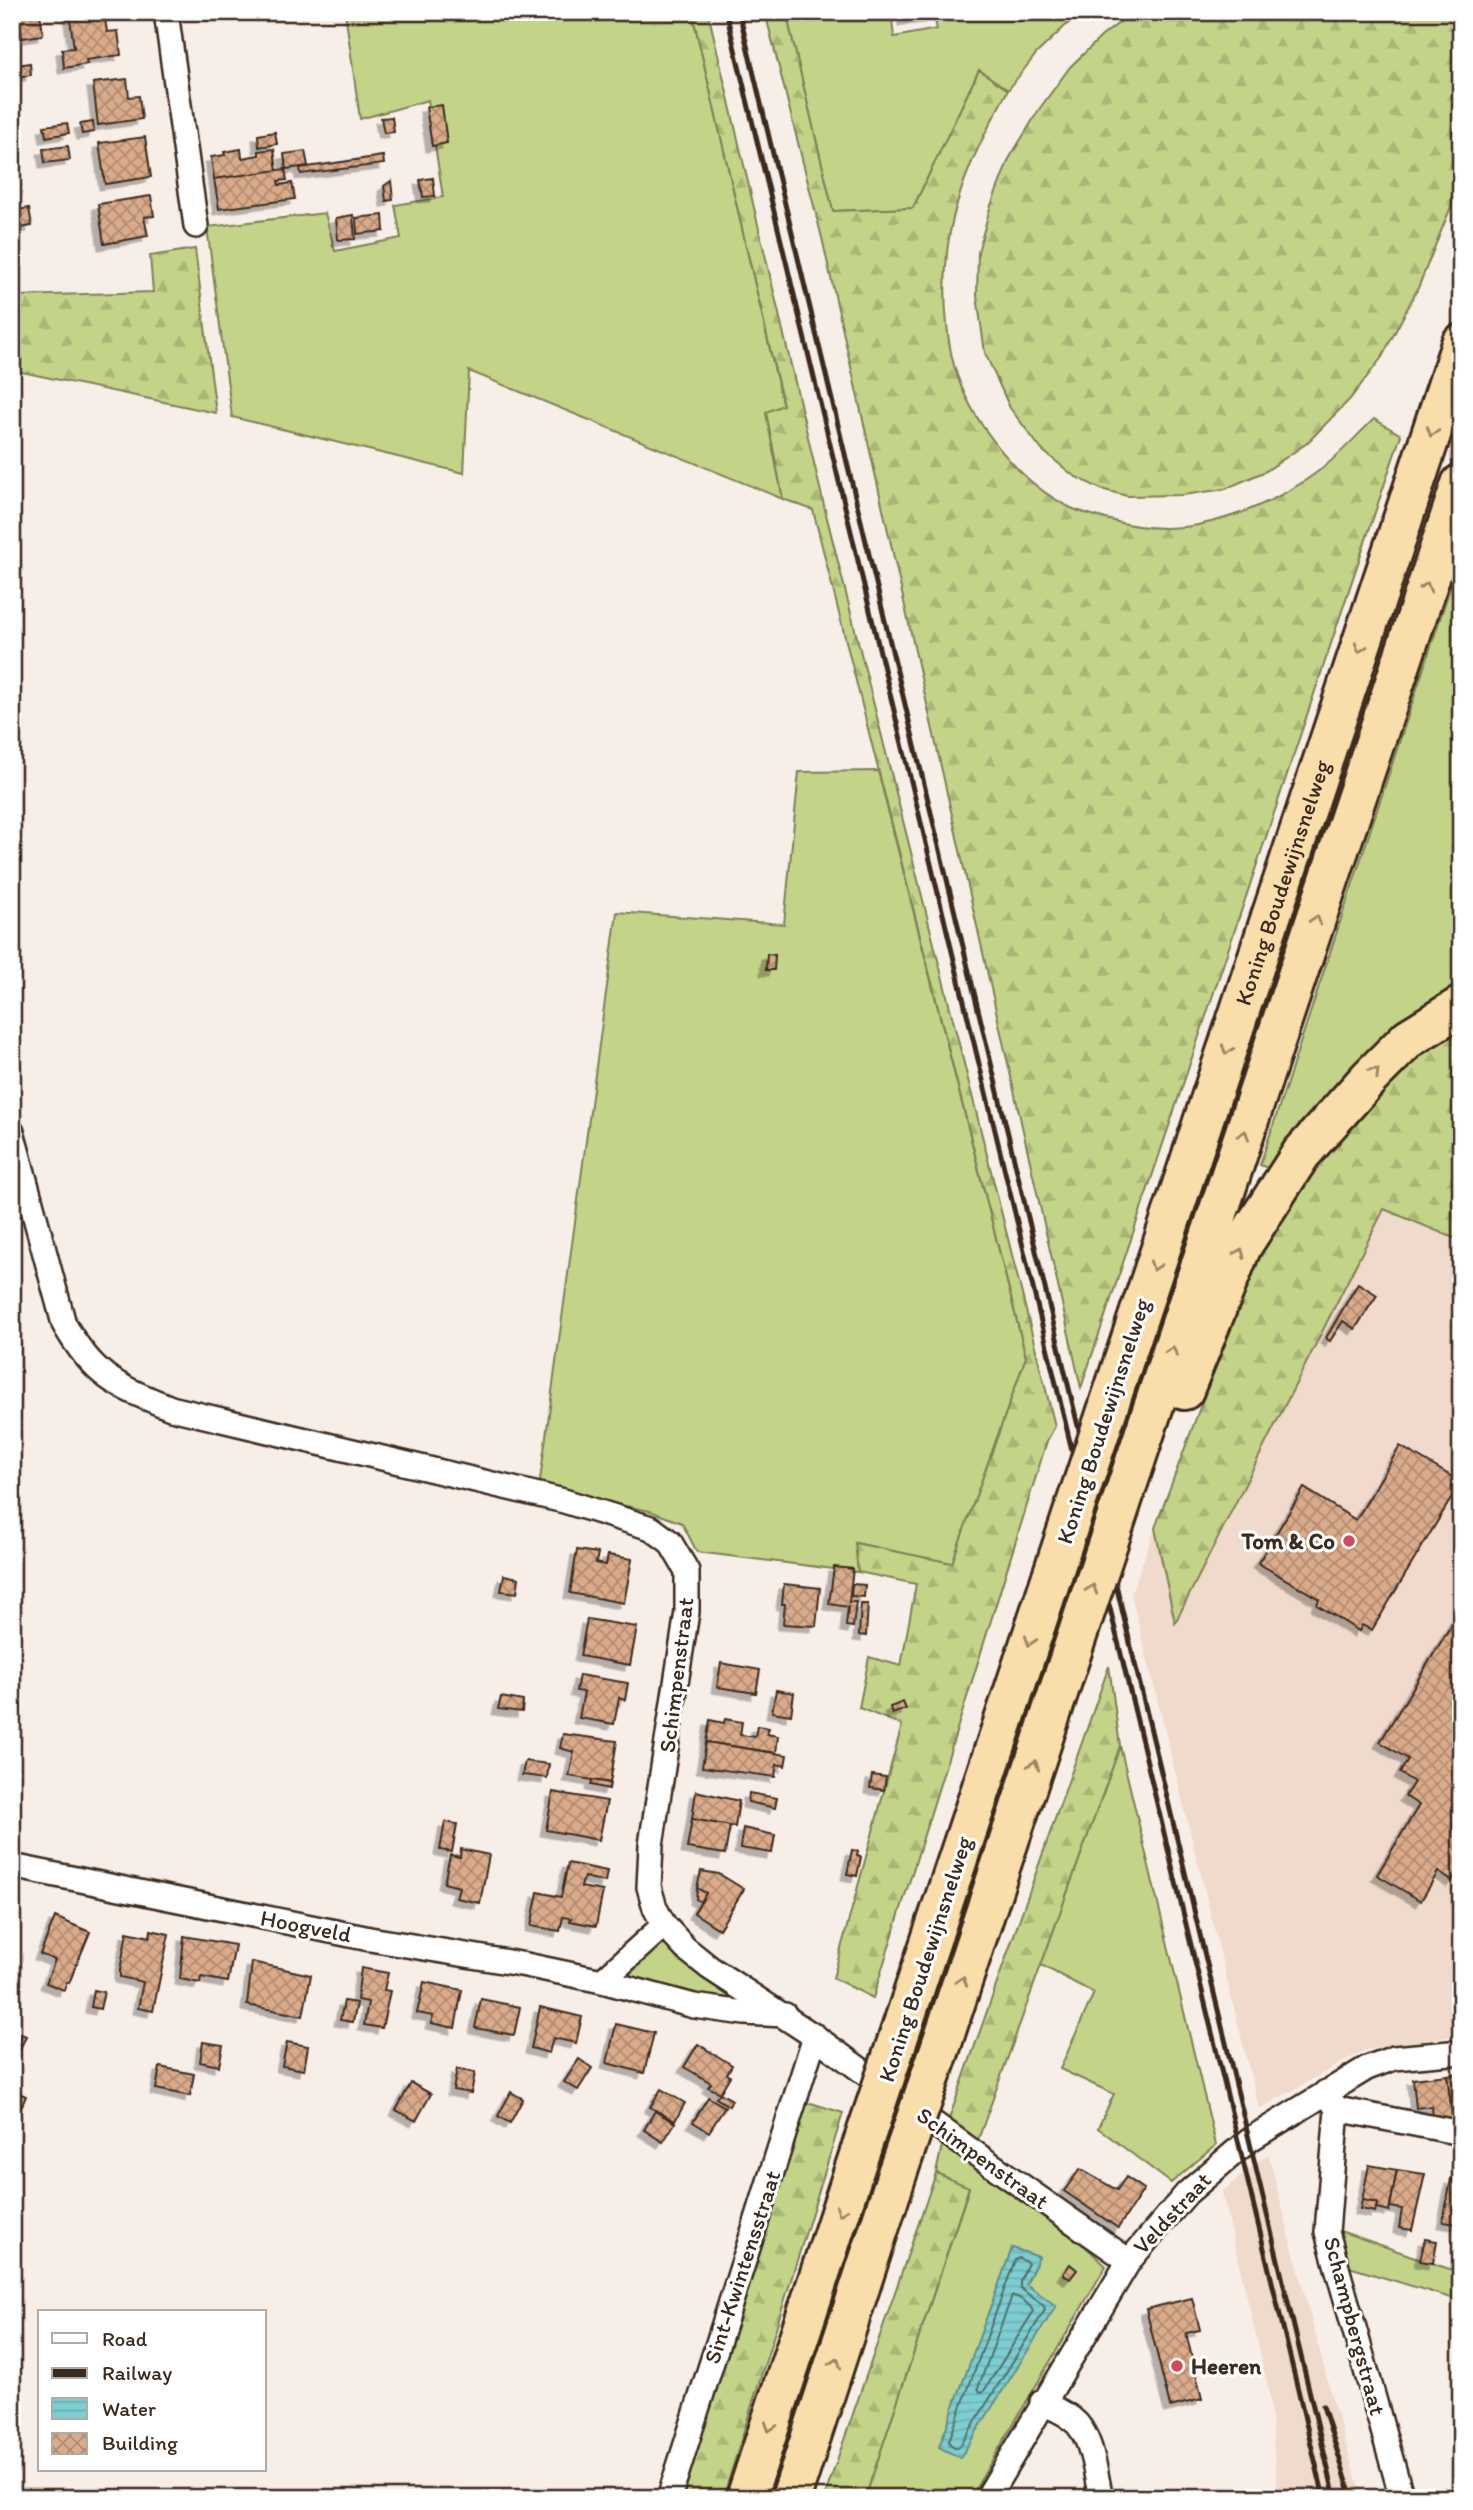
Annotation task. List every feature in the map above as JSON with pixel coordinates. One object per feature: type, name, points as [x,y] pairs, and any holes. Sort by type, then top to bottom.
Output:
[{"type":"highway","name":"Koning Boudewijnsnelweg","points":[[746,2498],[1461,344]]},
{"type":"highway","name":"Koning Boudewijnsnelweg","points":[[791,2498],[1461,484]]},
{"type":"highway","points":[[1135,1462],[1167,1430],[1242,1246],[1301,1154],[1409,1038],[1461,1006]]},
{"type":"street","points":[[166,12],[196,226]]},
{"type":"street","name":"Schimpenstraat","points":[[12,1132],[64,1324],[78,1349],[102,1376],[123,1389],[171,1408],[564,1501],[651,1528],[670,1542],[687,1572],[687,1612],[651,1845],[649,1887],[655,1908],[664,1925],[685,1948],[710,1968],[785,2015],[1129,2261]]},
{"type":"street","name":"Hoogveld","points":[[12,1866],[370,1939],[526,1965],[602,1981],[694,2006],[785,2015]]},
{"type":"street","points":[[602,1981],[664,1925]]},
{"type":"street","name":"Sint-Kwintensstraat","points":[[669,2498],[815,2036]]},
{"type":"street","name":"Veldstraat","points":[[987,2498],[1042,2402],[1129,2261],[1187,2193],[1249,2140],[1332,2101],[1367,2068],[1394,2058],[1461,2052]]},
{"type":"street","points":[[1332,2101],[1461,2133]]},
{"type":"street","name":"Schampbergstraat","points":[[1332,2101],[1328,2232],[1402,2498]]},
{"type":"street","points":[[1042,2402],[1072,2419],[1082,2429],[1101,2498]]},
{"type":"shaded area","points":[[1384,1209],[1459,1240],[1461,1244],[1461,2035],[1365,2050],[1259,2109],[1131,1594],[1155,1528],[1176,1622]]},
{"type":"shaded area","points":[[1268,2154],[1332,2398],[1362,2498],[1278,2498],[1269,2391],[1222,2192]]},
{"type":"green space","points":[[345,12],[692,12],[783,406],[766,413],[783,499],[469,371],[464,473],[232,417],[207,227],[325,213],[335,251],[401,238],[395,205],[443,197],[428,100],[360,119]]},
{"type":"green space","points":[[692,12],[708,12],[826,514],[1055,1426],[1047,1441],[873,1998],[833,1978],[902,1725],[859,1708],[869,1657],[901,1666],[916,1584],[858,1572],[855,1543],[952,1563],[1026,1357],[813,510],[783,499],[766,412],[783,405]]},
{"type":"green space","points":[[765,12],[786,12],[833,211],[913,208],[979,70],[1008,90],[969,168],[955,210],[946,265],[947,328],[957,376],[980,421],[1012,463],[1051,496],[1075,510],[1132,525],[1172,528],[1198,525],[1254,508],[1296,487],[1327,464],[1374,419],[1401,435],[1081,1388],[822,238]]},
{"type":"green space","points":[[786,12],[891,12],[894,37],[937,29],[933,12],[1080,12],[1037,53],[1008,90],[979,70],[913,208],[833,211]]},
{"type":"green space","points":[[1133,12],[1461,12],[1461,182],[1418,288],[1382,357],[1350,399],[1307,443],[1266,471],[1225,489],[1183,495],[1127,496],[1101,489],[1074,476],[1042,450],[1010,408],[985,353],[977,296],[978,252],[990,208],[1009,159],[1040,108],[1070,67],[1102,36]]},
{"type":"green space","points":[[12,233],[18,296],[153,292],[150,256],[195,249],[216,413],[12,370]]},
{"type":"green space","points":[[1461,555],[1461,983],[1360,1070],[1275,1171],[1260,1165]]},
{"type":"green space","points":[[878,771],[1026,1357],[952,1564],[856,1543],[858,1572],[697,1552],[682,1523],[650,1511],[539,1488],[617,912],[784,924],[799,772]]},
{"type":"green space","points":[[1461,1022],[1461,1244],[1459,1240],[1384,1209],[1175,1623],[1155,1528],[1254,1263],[1321,1153],[1387,1081]]},
{"type":"green space","points":[[1109,1666],[1120,1746],[978,2140],[949,2119]]},
{"type":"green space","points":[[1120,1746],[1216,2145],[1171,2183],[1098,2128],[1114,2094],[1060,2069],[1094,1993],[1041,1965]]},
{"type":"green space","points":[[663,1943],[673,1947],[753,2005],[750,2009],[622,1978],[620,1973],[656,1945]]},
{"type":"green space","points":[[811,2103],[843,2113],[723,2498],[682,2498],[803,2108]]},
{"type":"green space","points":[[943,2141],[1073,2235],[1106,2266],[970,2498],[865,2498],[969,2188],[936,2173]],"holes":[[[1012,2248],[1039,2257],[1026,2284]]]},
{"type":"green space","points":[[936,2173],[969,2187],[865,2498],[824,2498]]},
{"type":"green space","points":[[1340,2231],[1461,2273],[1461,2301],[1349,2267]]},
{"type":"water","points":[[1012,2248],[1039,2257],[1026,2284],[1056,2306],[960,2458],[939,2447]]},
{"type":"building","points":[[13,12],[30,12],[30,15],[40,13],[43,35],[22,38],[21,30],[16,30]]},
{"type":"building","points":[[69,12],[104,12],[107,32],[118,31],[121,55],[86,60],[87,64],[64,68],[62,49],[74,48]]},
{"type":"building","points":[[903,12],[929,12],[930,17],[904,20]]},
{"type":"building","points":[[30,63],[31,75],[18,77],[17,65]]},
{"type":"building","points":[[127,79],[129,97],[139,96],[142,119],[98,125],[93,83]]},
{"type":"building","points":[[442,105],[447,143],[432,146],[426,107]]},
{"type":"building","points":[[392,117],[394,132],[384,133],[381,118]]},
{"type":"building","points":[[93,122],[94,132],[82,134],[80,124]]},
{"type":"building","points":[[67,123],[69,133],[46,137],[44,126]]},
{"type":"building","points":[[275,132],[277,144],[259,147],[258,135]]},
{"type":"building","points":[[145,137],[151,177],[105,184],[99,143]]},
{"type":"building","points":[[68,146],[70,160],[45,163],[43,149]]},
{"type":"building","points":[[241,149],[242,158],[259,155],[259,151],[274,149],[277,171],[214,179],[211,157]]},
{"type":"building","points":[[305,151],[308,166],[286,169],[284,154]]},
{"type":"building","points":[[383,156],[384,164],[301,174],[300,168]]},
{"type":"building","points":[[285,169],[287,180],[278,181],[279,185],[292,183],[295,199],[219,209],[214,179]]},
{"type":"building","points":[[433,178],[435,196],[423,197],[420,180]]},
{"type":"building","points":[[391,181],[393,200],[386,201],[384,186]]},
{"type":"building","points":[[151,196],[154,216],[144,217],[148,236],[104,244],[98,204]]},
{"type":"building","points":[[29,208],[32,226],[21,228],[18,210]]},
{"type":"building","points":[[353,215],[355,239],[338,240],[336,218]]},
{"type":"building","points":[[383,215],[384,231],[357,234],[356,218]]},
{"type":"building","points":[[767,954],[775,955],[774,970],[766,970]]},
{"type":"building","points":[[1358,1283],[1377,1295],[1355,1329],[1343,1321],[1330,1341],[1326,1338]]},
{"type":"building","name":"Tom & Co","points":[[1400,1446],[1461,1482],[1372,1630],[1362,1625],[1359,1631],[1317,1605],[1319,1599],[1258,1563],[1304,1488],[1356,1520]]},
{"type":"building","points":[[577,1550],[598,1553],[596,1563],[606,1565],[608,1555],[632,1559],[624,1603],[570,1593]]},
{"type":"building","points":[[834,1567],[853,1569],[849,1602],[856,1602],[853,1627],[846,1626],[848,1607],[829,1604]]},
{"type":"building","points":[[504,1575],[519,1578],[517,1593],[501,1591]]},
{"type":"building","points":[[784,1584],[820,1588],[816,1626],[783,1624]]},
{"type":"building","points":[[852,1584],[865,1585],[864,1597],[851,1596]]},
{"type":"building","points":[[861,1604],[868,1604],[866,1636],[859,1635]]},
{"type":"building","points":[[1458,1614],[1461,1615],[1461,1867],[1452,1881],[1438,1872],[1421,1901],[1377,1875],[1419,1805],[1405,1796],[1414,1782],[1400,1773],[1408,1759],[1380,1742]]},
{"type":"building","points":[[587,1619],[637,1627],[630,1665],[580,1656]]},
{"type":"building","points":[[721,1663],[760,1670],[756,1693],[717,1687]]},
{"type":"building","points":[[579,1675],[628,1683],[625,1700],[619,1698],[614,1724],[579,1718],[584,1692],[576,1691]]},
{"type":"building","points":[[776,1690],[794,1693],[791,1715],[772,1712]]},
{"type":"building","points":[[501,1697],[523,1701],[522,1712],[498,1709]]},
{"type":"building","points":[[903,1702],[906,1709],[892,1714],[890,1707]]},
{"type":"building","points":[[725,1719],[742,1722],[740,1735],[755,1737],[757,1726],[769,1728],[767,1734],[778,1736],[776,1753],[706,1742],[710,1720],[724,1723]]},
{"type":"building","points":[[563,1734],[617,1741],[610,1783],[569,1776],[574,1752],[560,1748]]},
{"type":"building","points":[[706,1742],[787,1755],[785,1766],[777,1764],[775,1777],[702,1767]]},
{"type":"building","points":[[525,1761],[549,1764],[547,1778],[522,1775]]},
{"type":"building","points":[[872,1775],[886,1777],[884,1790],[870,1788]]},
{"type":"building","points":[[592,1780],[610,1783],[609,1789],[591,1785]]},
{"type":"building","points":[[696,1791],[739,1801],[735,1827],[692,1819]]},
{"type":"building","points":[[553,1792],[607,1801],[599,1840],[546,1830]]},
{"type":"building","points":[[749,1793],[777,1798],[775,1808],[748,1802]]},
{"type":"building","points":[[692,1819],[730,1826],[725,1854],[687,1848]]},
{"type":"building","points":[[445,1822],[457,1824],[452,1852],[440,1850]]},
{"type":"building","points":[[743,1828],[775,1835],[772,1853],[740,1848]]},
{"type":"building","points":[[461,1849],[489,1855],[480,1903],[456,1898],[459,1887],[444,1883],[450,1855],[460,1857]]},
{"type":"building","points":[[852,1850],[858,1851],[857,1856],[861,1857],[857,1876],[847,1874]]},
{"type":"building","points":[[568,1863],[607,1871],[605,1882],[584,1877],[581,1887],[603,1891],[596,1926],[563,1917],[560,1931],[531,1926],[538,1892],[561,1897]]},
{"type":"building","points":[[701,1871],[719,1874],[744,1889],[719,1929],[694,1913],[706,1893],[697,1888]]},
{"type":"building","points":[[697,1888],[706,1893],[701,1902],[696,1899]]},
{"type":"building","points":[[55,1917],[90,1932],[64,1990],[46,1983],[55,1960],[40,1954]]},
{"type":"building","points":[[151,1930],[169,1934],[153,2011],[138,2008],[143,1982],[120,1977],[127,1932],[150,1937]]},
{"type":"building","points":[[184,1936],[235,1945],[228,1982],[201,1977],[200,1983],[180,1979]]},
{"type":"building","points":[[252,1962],[311,1975],[303,2016],[247,2005]]},
{"type":"building","points":[[361,1968],[388,1973],[384,1990],[390,1991],[382,2028],[364,2025],[368,2002],[357,2000]]},
{"type":"building","points":[[424,1982],[462,1990],[455,2028],[431,2023],[433,2016],[417,2013]]},
{"type":"building","points":[[94,1990],[104,1992],[100,2009],[91,2007]]},
{"type":"building","points":[[481,1999],[520,2007],[514,2035],[475,2028]]},
{"type":"building","points":[[344,2001],[357,2003],[353,2022],[340,2020]]},
{"type":"building","points":[[540,2007],[582,2017],[576,2043],[553,2038],[549,2053],[531,2048]]},
{"type":"building","points":[[616,2024],[654,2033],[644,2073],[607,2063]]},
{"type":"building","points":[[12,2030],[26,2036],[12,2067]]},
{"type":"building","points":[[203,2042],[223,2045],[219,2066],[200,2062]]},
{"type":"building","points":[[287,2042],[308,2046],[304,2070],[282,2066]]},
{"type":"building","points":[[698,2044],[732,2065],[727,2074],[730,2076],[720,2093],[708,2087],[711,2083],[684,2067]]},
{"type":"building","points":[[579,2059],[592,2068],[578,2090],[564,2082]]},
{"type":"building","points":[[160,2067],[194,2074],[190,2096],[156,2089]]},
{"type":"building","points":[[457,2069],[475,2073],[471,2093],[453,2090]]},
{"type":"building","points":[[1461,2073],[1461,2124],[1453,2123],[1447,2075]]},
{"type":"building","points":[[1447,2075],[1453,2123],[1433,2119],[1432,2106],[1416,2108],[1413,2079]]},
{"type":"building","points":[[411,2083],[431,2094],[416,2121],[396,2110]]},
{"type":"building","points":[[661,2089],[685,2103],[675,2121],[650,2107]]},
{"type":"building","points":[[12,2090],[26,2096],[12,2129]]},
{"type":"building","points":[[511,2092],[523,2099],[510,2123],[498,2116]]},
{"type":"building","points":[[720,2093],[732,2100],[729,2106],[716,2098]]},
{"type":"building","points":[[708,2097],[725,2107],[709,2132],[693,2122]]},
{"type":"building","points":[[655,2111],[675,2123],[663,2142],[644,2130]]},
{"type":"building","points":[[1369,2165],[1397,2170],[1389,2211],[1376,2208],[1377,2203],[1362,2200]]},
{"type":"building","points":[[1080,2169],[1117,2190],[1126,2177],[1144,2189],[1118,2228],[1064,2191]]},
{"type":"building","points":[[1397,2170],[1425,2174],[1412,2230],[1399,2228],[1402,2209],[1390,2207]]},
{"type":"building","points":[[1451,2179],[1461,2182],[1461,2223],[1457,2224],[1443,2222]]},
{"type":"building","points":[[1362,2200],[1377,2203],[1375,2212],[1360,2209]]},
{"type":"building","points":[[1425,2239],[1437,2241],[1433,2263],[1420,2261]]},
{"type":"building","points":[[1070,2264],[1077,2270],[1070,2279],[1063,2274]]},
{"type":"building","name":"Heeren","points":[[1192,2298],[1200,2330],[1186,2333],[1202,2399],[1170,2407],[1146,2309]]},
{"type":"railway","points":[[726,12],[1324,2498]]},
{"type":"railway","points":[[739,12],[1335,2498]]},
{"type":"railway","points":[[1323,2406],[1352,2498]]},
{"type":"place","name":"Tom & Co","points":[[1349,1541]]},
{"type":"place","name":"Heeren","points":[[1177,2366]]}]
